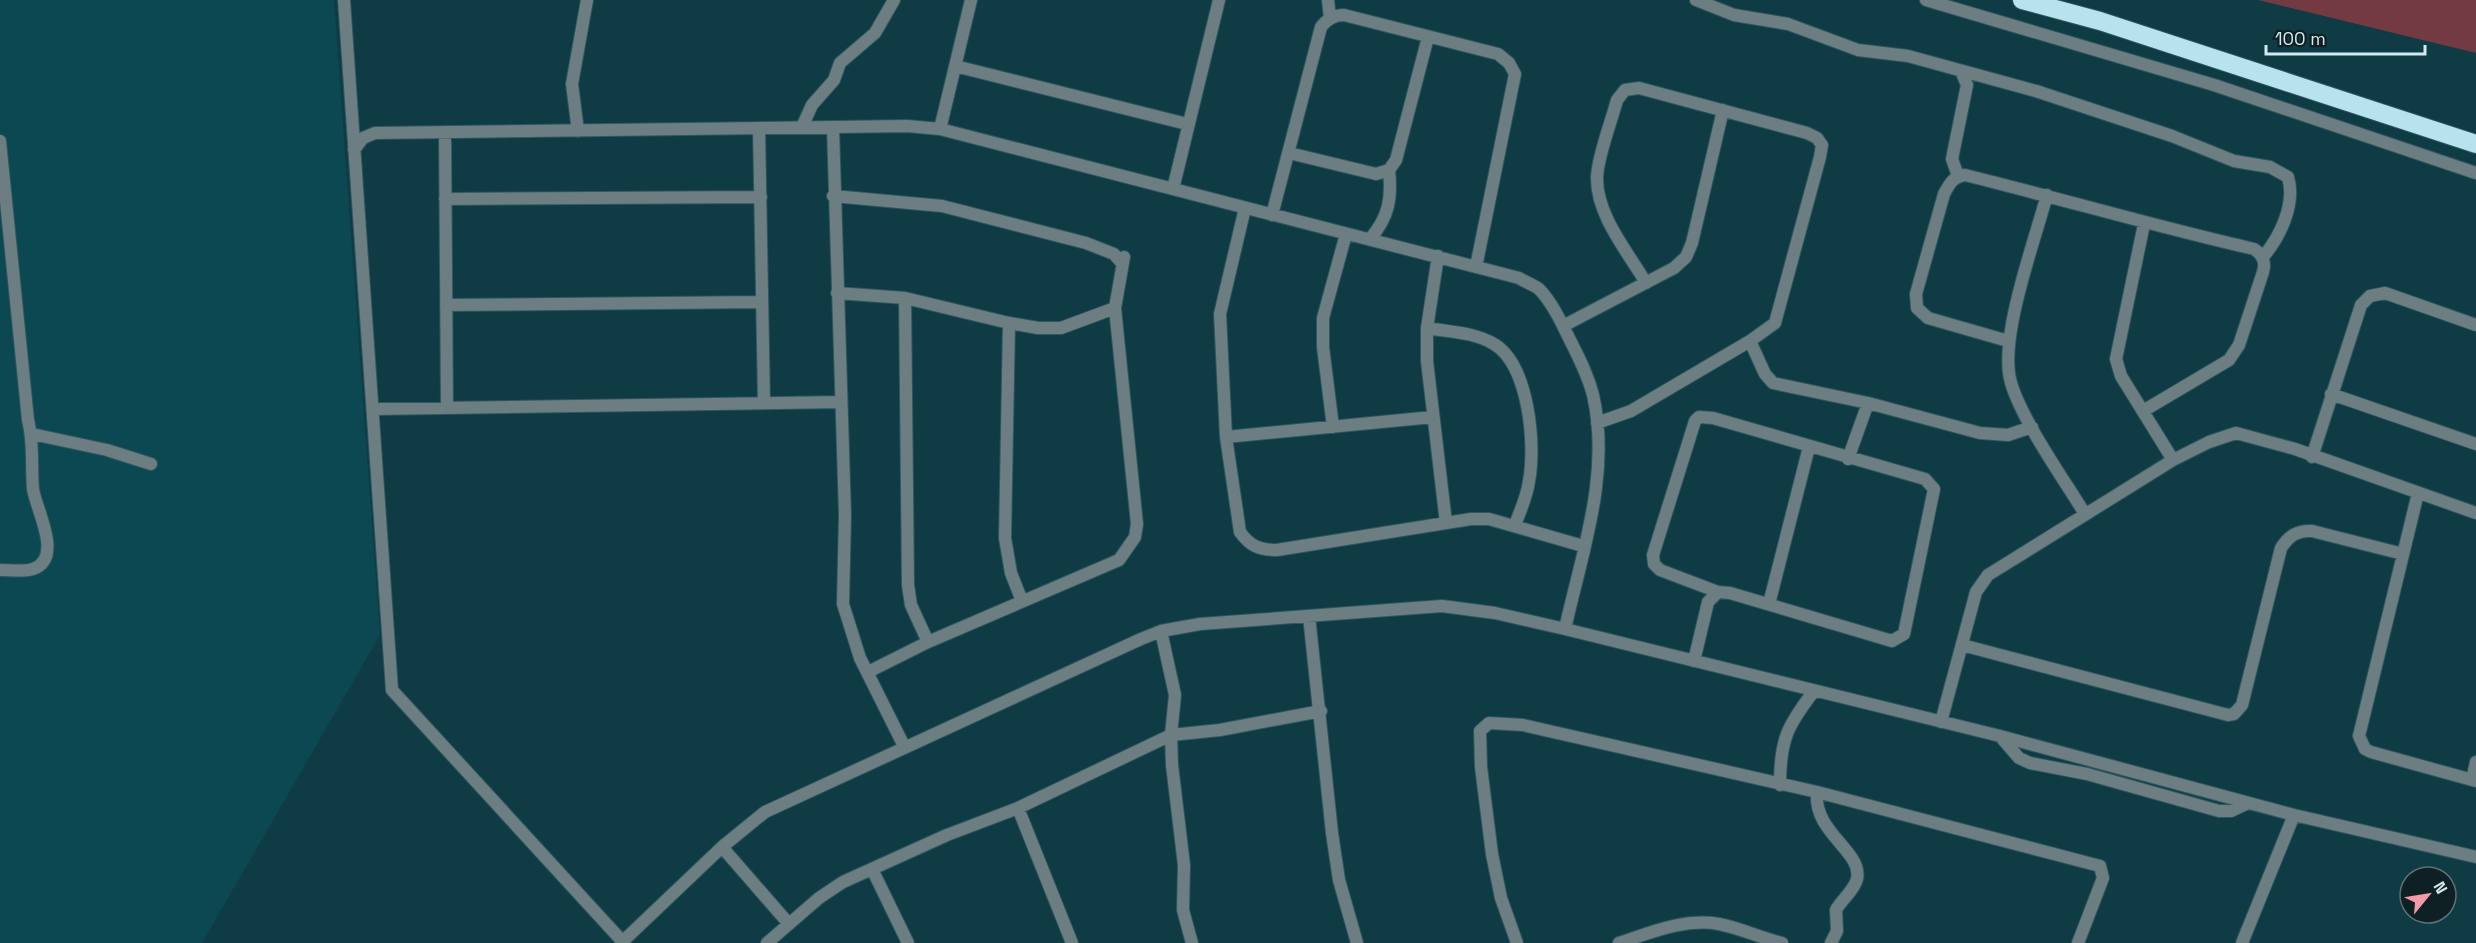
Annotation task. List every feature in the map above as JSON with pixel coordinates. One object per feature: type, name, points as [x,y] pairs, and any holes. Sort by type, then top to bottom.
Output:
[{"type":"highway","points":[[2022,0],[2100,21],[2476,144]]},
{"type":"street","points":[[344,0],[392,690],[622,942],[722,847],[765,812],[904,746],[1161,631],[1200,624],[1442,606],[1495,613],[1565,629],[2000,736],[2294,815],[2476,857]]},
{"type":"street","points":[[578,130],[572,84],[587,0]]},
{"type":"street","points":[[802,127],[812,105],[834,80],[840,63],[875,33],[894,0]]},
{"type":"street","points":[[940,129],[970,0]]},
{"type":"street","points":[[1173,189],[1219,0]]},
{"type":"street","points":[[1328,0],[1330,18]]},
{"type":"street","points":[[1696,0],[1734,15],[1788,24],[1858,50],[1908,56],[2036,91],[2172,136],[2234,161],[2270,167],[2288,177],[2292,191],[2277,240],[2263,257]]},
{"type":"street","points":[[1926,0],[2203,82],[2476,173]]},
{"type":"street","points":[[1272,215],[1321,27],[1330,18],[1344,15],[1498,54],[1509,63],[1515,74],[1476,267]]},
{"type":"street","points":[[1289,153],[1376,174],[1389,170],[1396,160],[1428,38]]},
{"type":"street","points":[[955,66],[1188,124]]},
{"type":"street","points":[[1958,176],[1952,159],[1967,85],[1961,71]]},
{"type":"street","points":[[1597,423],[1631,411],[1750,341],[1775,322],[1781,308],[1822,145],[1817,138],[1807,133],[1639,88],[1624,90],[1617,100],[1597,177],[1599,195],[1607,217],[1646,283]]},
{"type":"street","points":[[1563,326],[1674,268],[1686,257],[1692,243],[1723,110]]},
{"type":"street","points":[[354,150],[363,138],[375,133],[907,126],[940,129],[1519,278],[1539,289],[1563,326],[1585,371],[1593,395],[1597,423],[1598,473],[1595,504],[1583,546],[1565,629]]},
{"type":"street","points":[[759,128],[764,402]]},
{"type":"street","points":[[832,128],[845,514],[843,604],[849,627],[868,672],[904,746]]},
{"type":"street","points":[[445,132],[447,408]]},
{"type":"street","points":[[0,141],[28,420],[32,434],[34,493],[47,532],[49,548],[41,563],[33,569],[0,570]]},
{"type":"street","points":[[1370,239],[1388,214],[1391,191],[1389,170]]},
{"type":"street","points":[[2008,341],[1928,318],[1917,308],[1916,294],[1944,194],[1951,181],[1958,176],[1965,175],[2047,195],[2144,224],[2254,249],[2263,257],[2265,264],[2239,345],[2229,360],[2143,411]]},
{"type":"street","points":[[2047,195],[2008,341],[2008,374],[2032,427],[2085,514]]},
{"type":"street","points":[[833,196],[930,203],[1086,243],[1114,254],[1121,262],[1124,257],[1115,308],[1137,524],[1135,537],[1119,560],[928,642],[868,672]]},
{"type":"street","points":[[445,199],[760,197]]},
{"type":"street","points":[[1245,208],[1220,314],[1227,437],[1240,532],[1248,543],[1262,550],[1277,550],[1446,523],[1489,519],[1583,546]]},
{"type":"street","points":[[2144,224],[2116,358],[2121,376],[2174,460]]},
{"type":"street","points":[[1333,427],[1323,347],[1323,318],[1346,234]]},
{"type":"street","points":[[1438,256],[1427,328],[1427,361],[1446,523]]},
{"type":"street","points":[[837,292],[905,298],[1010,324],[1060,328],[1115,308]]},
{"type":"street","points":[[2312,457],[2361,305],[2370,296],[2385,292],[2476,325]]},
{"type":"street","points":[[905,298],[908,585],[911,605],[928,642]]},
{"type":"street","points":[[446,305],[762,302]]},
{"type":"street","points":[[1010,324],[1005,538],[1011,573],[1022,601]]},
{"type":"street","points":[[1427,328],[1478,336],[1496,345],[1519,376],[1528,415],[1531,457],[1530,480],[1515,525]]},
{"type":"street","points":[[1750,341],[1765,374],[1773,383],[1868,403],[1980,433],[2008,435],[2032,427]]},
{"type":"street","points":[[2331,394],[2476,444]]},
{"type":"street","points":[[373,409],[840,402]]},
{"type":"street","points":[[1848,459],[1868,403]]},
{"type":"street","points":[[1704,416],[1809,447],[1925,479],[1934,489],[1904,634],[1892,641],[1730,593],[1718,592],[1660,570],[1654,564],[1653,555],[1695,421],[1704,416]]},
{"type":"street","points":[[1227,437],[1433,417]]},
{"type":"street","points":[[1941,722],[1976,592],[1988,574],[2209,441],[2236,433],[2476,513]]},
{"type":"street","points":[[32,434],[107,450],[151,464]]},
{"type":"street","points":[[1769,604],[1809,447]]},
{"type":"street","points":[[2418,493],[2360,728],[2361,744],[2371,752],[2474,781],[2476,762]]},
{"type":"street","points":[[1962,645],[2222,715],[2234,714],[2244,700],[2281,548],[2286,540],[2297,533],[2312,531],[2403,554]]},
{"type":"street","points":[[1694,661],[1708,602],[1718,592]]},
{"type":"street","points":[[1309,616],[1339,880],[1357,943]]},
{"type":"street","points":[[1161,631],[1175,695],[1171,735],[1184,865],[1183,910],[1192,943]]},
{"type":"street","points":[[1780,785],[1780,751],[1784,738],[1796,714],[1814,691]]},
{"type":"street","points":[[767,943],[819,898],[872,869],[947,835],[1017,808],[1171,735],[1220,730],[1321,711]]},
{"type":"street","points":[[1517,943],[1501,898],[1481,767],[1480,731],[1489,723],[1523,725],[1817,792],[2100,866],[2103,878],[2078,943]]},
{"type":"street","points":[[2000,736],[2019,758],[2030,763],[2087,774],[2219,811],[2231,811],[2248,803]]},
{"type":"street","points":[[2156,795],[2161,780]]},
{"type":"street","points":[[1817,792],[1819,815],[1848,852],[1858,871],[1857,882],[1836,910],[1837,931],[1831,943]]},
{"type":"street","points":[[1017,808],[1072,943]]},
{"type":"street","points":[[2242,943],[2294,815]]},
{"type":"street","points":[[722,847],[789,924]]},
{"type":"street","points":[[872,869],[908,943]]},
{"type":"street","points":[[1619,943],[1683,923],[1703,922],[1782,943]]},
{"type":"shaded area","points":[[0,0],[334,0],[380,635],[202,943],[0,943]]},
{"type":"shaded area","points":[[2258,0],[2476,0],[2476,53]]}]
